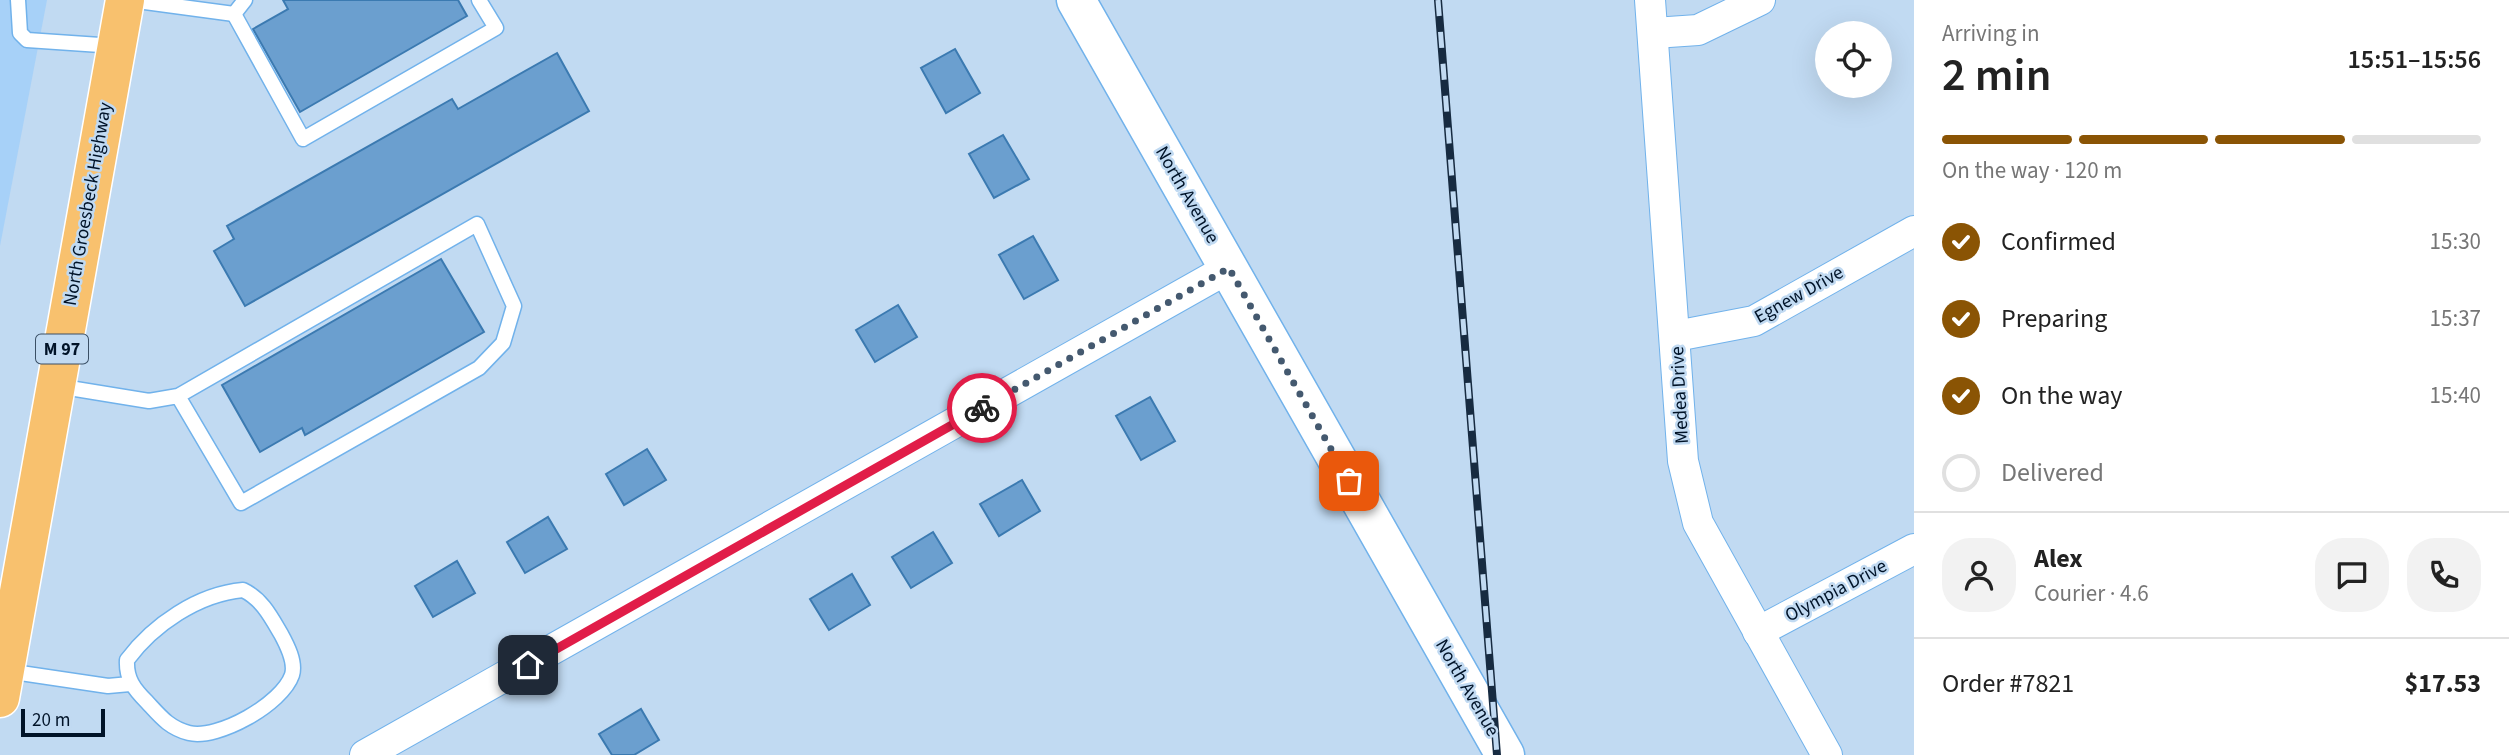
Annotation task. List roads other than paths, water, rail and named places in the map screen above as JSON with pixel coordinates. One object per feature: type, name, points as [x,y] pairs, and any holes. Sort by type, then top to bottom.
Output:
[{"type":"main road","name":"North Groesbeck Highway","points":[[2,680],[116,46],[127,0]]},
{"type":"main road","name":"North Avenue","points":[[1076,0],[1505,755]]},
{"type":"street","name":"Medea Drive","points":[[1650,0],[1683,460],[1698,523],[1827,755]]},
{"type":"street","points":[[1654,33],[1698,30],[1760,0]]},
{"type":"street","name":"Egnew Drive","points":[[1676,336],[1754,321],[1914,231]]},
{"type":"street","points":[[365,755],[1229,268]]},
{"type":"street","name":"Olympia Drive","points":[[1758,632],[1914,549]]},
{"type":"lane","points":[[18,0],[20,33],[27,40],[116,46]]},
{"type":"lane","points":[[127,0],[234,14]]},
{"type":"lane","points":[[234,14],[245,0]]},
{"type":"lane","points":[[234,14],[303,139],[496,28],[479,0]]},
{"type":"lane","points":[[56,386],[149,401],[178,396],[477,224],[514,306],[503,343],[479,368],[241,503],[178,396]]},
{"type":"lane","points":[[243,590],[263,605],[289,649],[293,664],[292,675],[270,702],[242,720],[205,734],[176,729],[164,722],[130,684],[127,660],[138,645],[180,613],[228,592],[243,590]]},
{"type":"lane","points":[[2,680],[108,686],[130,684]]},
{"type":"railway","points":[[1438,0],[1497,755]]}]
